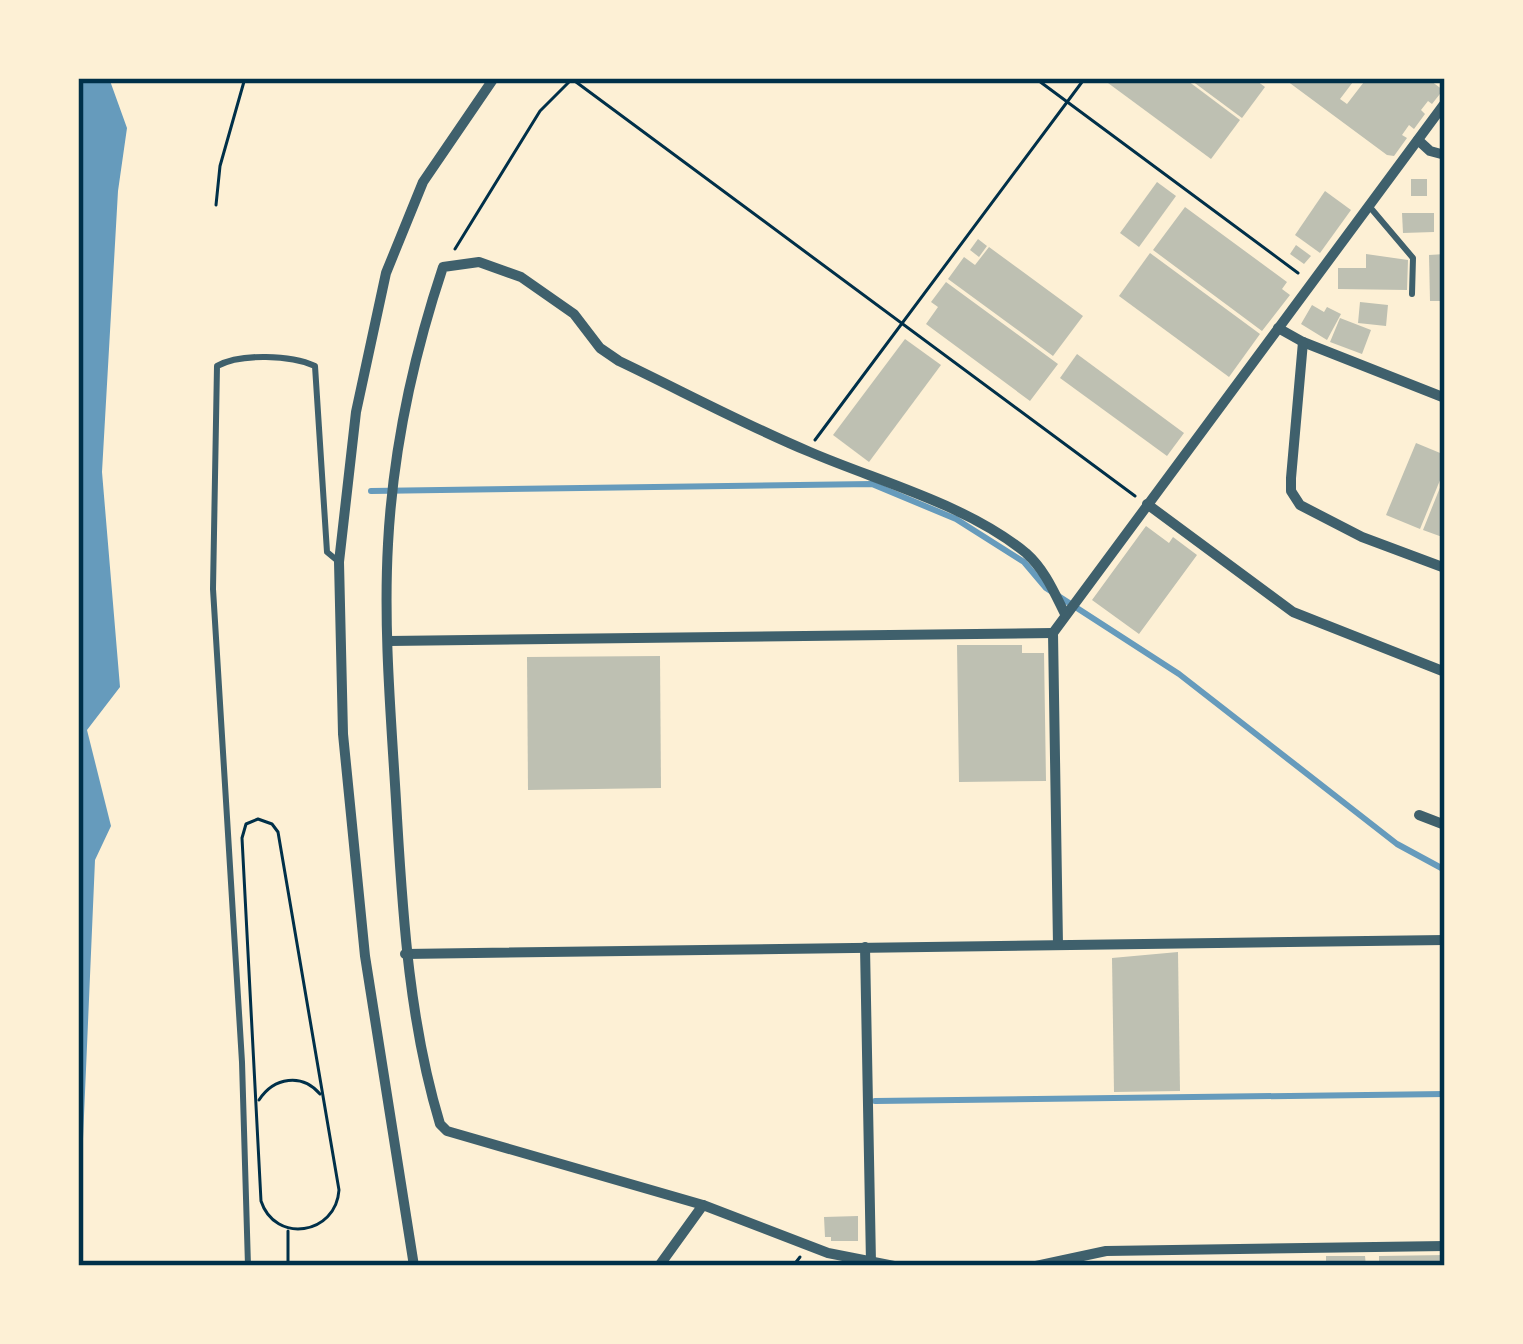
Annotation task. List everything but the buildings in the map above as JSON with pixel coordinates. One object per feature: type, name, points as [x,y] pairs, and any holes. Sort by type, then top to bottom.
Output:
[{"type":"street","points":[[414,1266],[363,934],[343,734],[339,562],[356,412],[386,273],[423,182],[494,78]]},
{"type":"street","points":[[1058,945],[1053,633],[1445,103]]},
{"type":"street","points":[[1418,140],[1430,151],[1445,155]]},
{"type":"street","points":[[894,1266],[828,1253],[703,1204],[447,1131],[437,1117],[406,953],[388,545],[399,439],[416,350],[443,267],[479,262],[521,277],[574,314],[601,348],[619,361],[807,451],[939,502],[1020,548],[1043,572],[1065,614]]},
{"type":"street","points":[[1278,328],[1445,398]]},
{"type":"street","points":[[1303,342],[1293,496],[1300,505],[1363,537],[1445,568]]},
{"type":"street","points":[[1147,504],[1293,612],[1445,672]]},
{"type":"street","points":[[389,641],[1053,633]]},
{"type":"street","points":[[1419,815],[1445,825]]},
{"type":"street","points":[[406,953],[1445,940]]},
{"type":"street","points":[[865,947],[870,1263]]},
{"type":"street","points":[[658,1266],[703,1204]]},
{"type":"street","points":[[1036,1266],[1106,1251],[1445,1246]]},
{"type":"lane","points":[[1369,206],[1413,258],[1412,295]]},
{"type":"lane","points":[[248,1266],[242,1062],[213,589],[217,365],[230,359],[302,360],[317,369],[327,552],[339,562]]},
{"type":"path","points":[[215,206],[220,166],[245,78]]},
{"type":"path","points":[[1035,78],[1311,283]]},
{"type":"path","points":[[807,451],[1084,78]]},
{"type":"path","points":[[443,267],[540,112],[573,79],[1147,504]]},
{"type":"path","points":[[258,819],[278,832],[323,1100],[338,1201],[335,1210],[316,1226],[288,1229],[269,1219],[261,1201],[242,838],[246,824],[258,819]]},
{"type":"path","points":[[256,1106],[272,1086],[295,1079],[309,1082],[323,1100]]},
{"type":"path","points":[[288,1229],[288,1262]]},
{"type":"water","points":[[78,78],[109,78],[127,128],[118,191],[102,472],[120,687],[87,730],[111,826],[95,860],[78,1255]]},
{"type":"waterway","points":[[371,491],[872,484],[956,519],[1024,562],[1046,588],[1179,674],[1397,844],[1445,870]]},
{"type":"waterway","points":[[875,1101],[1445,1094]]}]
